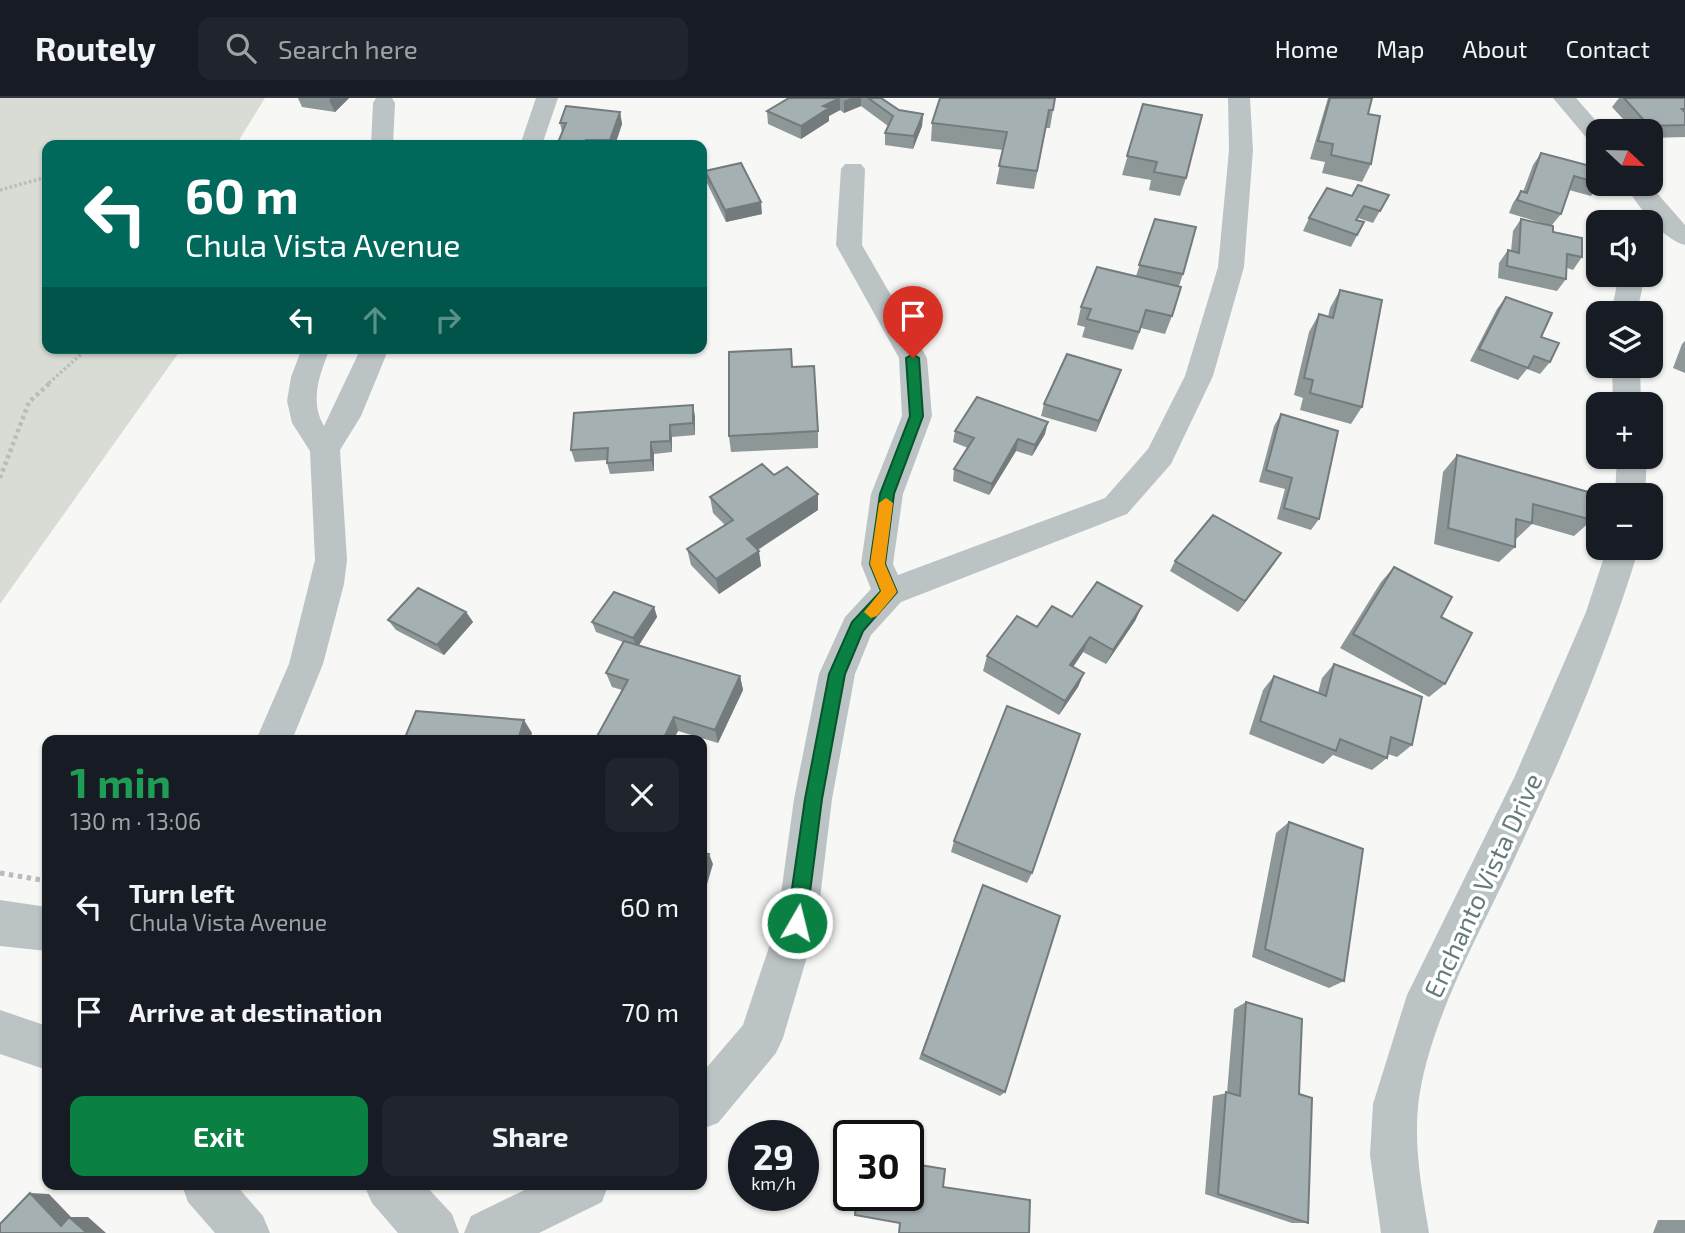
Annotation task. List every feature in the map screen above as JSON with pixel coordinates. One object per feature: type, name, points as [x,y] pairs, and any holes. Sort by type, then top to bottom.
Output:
[{"type":"street","points":[[533,140],[547,98]]},
{"type":"street","points":[[707,1101],[761,1038],[797,923],[813,799],[837,674],[857,627],[889,592],[1116,506],[1160,456],[1199,376],[1231,267],[1241,150],[1239,98]]},
{"type":"street","points":[[1564,98],[1586,123]]},
{"type":"street","points":[[382,140],[384,103]]},
{"type":"street","points":[[853,169],[849,245],[913,358],[917,416],[887,494],[877,564],[889,592]]},
{"type":"street","points":[[1646,196],[1673,228]]},
{"type":"street","points":[[314,354],[300,387],[305,425],[325,449]]},
{"type":"street","points":[[276,735],[306,664],[327,584],[331,560],[325,449],[346,415],[372,354]]},
{"type":"street","name":"Enchanto Vista Drive","points":[[1405,1233],[1393,1156],[1396,1104],[1428,995],[1529,786],[1603,612],[1619,560]]},
{"type":"street","points":[[0,923],[42,928]]},
{"type":"street","points":[[0,1032],[42,1046]]},
{"type":"street","points":[[209,1190],[246,1233]]},
{"type":"street","points":[[394,1190],[433,1233]]},
{"type":"street","points":[[488,1233],[575,1190]]},
{"type":"path","points":[[0,190],[42,178]]},
{"type":"path","points":[[0,478],[29,402],[81,354]]},
{"type":"path","points":[[0,873],[42,880]]},
{"type":"shaded area","points":[[0,98],[265,98],[239,140],[42,140],[42,354],[178,354],[0,604]]},
{"type":"building","points":[[789,98],[840,98],[823,106],[829,108],[801,126],[767,111]]},
{"type":"building","points":[[868,98],[881,98],[899,110],[923,114],[914,136],[885,133],[893,116]]},
{"type":"building","points":[[940,98],[1055,98],[1053,110],[1049,110],[1037,171],[999,166],[1007,132],[932,123]]},
{"type":"building","points":[[1330,98],[1372,98],[1368,114],[1380,116],[1371,164],[1331,155],[1333,144],[1318,141]]},
{"type":"building","points":[[1624,98],[1685,98],[1685,109],[1682,109],[1685,112],[1685,125],[1663,126],[1663,119],[1643,119]]},
{"type":"building","points":[[1143,104],[1202,115],[1186,178],[1154,172],[1157,162],[1127,156]]},
{"type":"building","points":[[566,106],[620,112],[610,140],[559,140],[566,123],[560,123]]},
{"type":"building","points":[[1541,153],[1586,165],[1586,180],[1574,176],[1561,214],[1517,200],[1521,191],[1527,193]]},
{"type":"building","points":[[741,163],[761,202],[725,210],[707,171]]},
{"type":"building","points":[[1358,185],[1389,195],[1380,211],[1364,206],[1356,220],[1364,222],[1357,235],[1309,218],[1327,188],[1352,196]]},
{"type":"building","points":[[1155,219],[1196,227],[1183,274],[1139,265]]},
{"type":"building","points":[[1521,219],[1553,226],[1553,232],[1582,238],[1582,257],[1567,254],[1566,279],[1507,266],[1508,250],[1519,253]]},
{"type":"building","points":[[1097,267],[1181,287],[1172,316],[1146,310],[1139,332],[1087,319],[1091,309],[1081,307]]},
{"type":"building","points":[[1340,290],[1382,300],[1362,407],[1310,393],[1313,380],[1304,378],[1319,314],[1333,318]]},
{"type":"building","points":[[1506,297],[1552,313],[1541,337],[1559,343],[1550,362],[1534,356],[1528,368],[1479,349]]},
{"type":"building","points":[[791,349],[792,367],[814,366],[818,431],[729,436],[729,352]]},
{"type":"building","points":[[1067,354],[1121,370],[1099,421],[1044,404]]},
{"type":"building","points":[[977,397],[1048,422],[1035,445],[1018,439],[992,484],[954,469],[974,438],[955,431]]},
{"type":"building","points":[[693,405],[693,423],[670,425],[670,441],[651,442],[651,460],[607,463],[608,448],[571,450],[574,413]]},
{"type":"building","points":[[1281,414],[1338,431],[1319,519],[1284,508],[1292,478],[1266,470]]},
{"type":"building","points":[[1457,455],[1586,491],[1586,518],[1533,504],[1532,523],[1516,519],[1515,547],[1448,528]]},
{"type":"building","points":[[762,464],[774,475],[787,467],[818,494],[747,539],[759,551],[716,579],[687,549],[733,520],[710,497]]},
{"type":"building","points":[[1213,515],[1281,553],[1245,601],[1175,561]]},
{"type":"building","points":[[1394,567],[1452,597],[1441,617],[1472,633],[1445,684],[1353,634]]},
{"type":"building","points":[[1097,582],[1142,606],[1113,650],[1090,637],[1070,665],[1084,673],[1065,701],[987,656],[1017,616],[1037,627],[1052,606],[1072,617]]},
{"type":"building","points":[[418,588],[466,612],[437,645],[388,620]]},
{"type":"building","points":[[614,592],[654,607],[633,638],[592,622]]},
{"type":"building","points":[[624,641],[740,676],[715,730],[674,717],[665,735],[598,735],[628,680],[606,673]]},
{"type":"building","points":[[1334,664],[1422,697],[1412,745],[1391,737],[1387,758],[1340,739],[1336,751],[1260,721],[1274,676],[1326,696]]},
{"type":"building","points":[[1007,706],[1080,734],[1032,873],[954,841]]},
{"type":"building","points":[[416,711],[524,720],[520,735],[406,735]]},
{"type":"building","points":[[1289,822],[1363,849],[1344,981],[1265,949]]},
{"type":"building","points":[[983,885],[1060,916],[1005,1092],[922,1054]]},
{"type":"building","points":[[1246,1002],[1302,1019],[1299,1094],[1312,1098],[1308,1223],[1218,1194],[1226,1092],[1240,1096]]},
{"type":"building","points":[[924,1166],[945,1169],[943,1187],[1030,1200],[1029,1233],[899,1233],[900,1223],[855,1215],[855,1211],[924,1211]]},
{"type":"building","points":[[30,1193],[61,1226],[69,1217],[87,1233],[0,1233],[0,1224]]},
{"type":"slow traffic","points":[[871,612],[889,592],[877,564],[886,503]]},
{"type":"route","points":[[797,923],[813,799],[837,674],[857,627],[889,592],[877,564],[887,494],[917,416],[913,358]]}]
